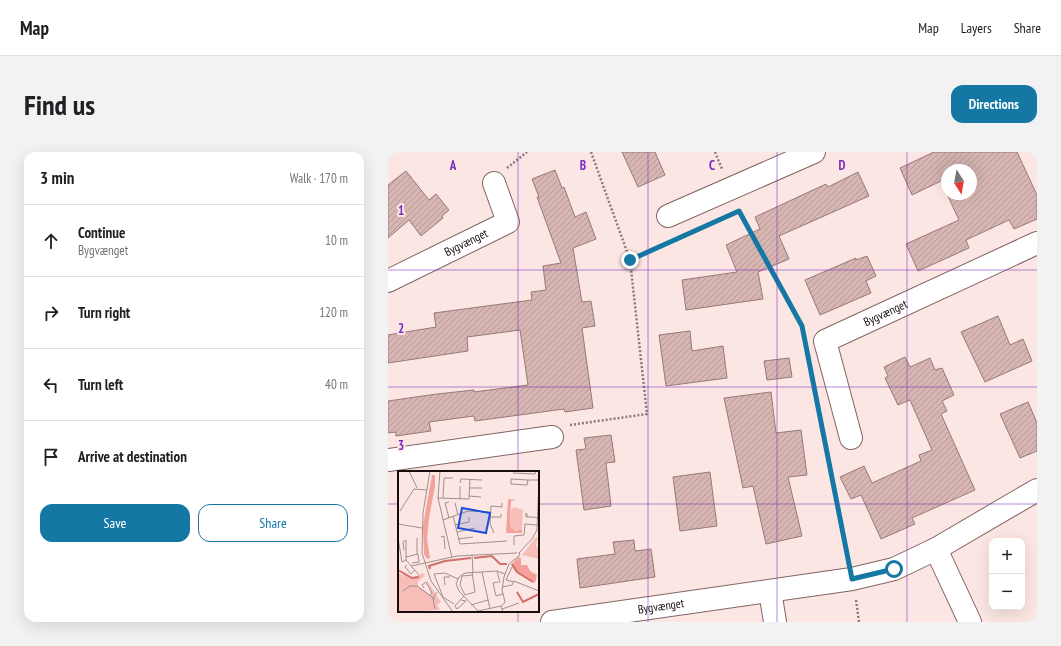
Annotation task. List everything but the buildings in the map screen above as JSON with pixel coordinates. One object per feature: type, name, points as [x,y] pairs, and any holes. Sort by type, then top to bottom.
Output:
[{"type":"street","points":[[668,216],[814,152]]},
{"type":"street","name":"Bygvænget","points":[[388,281],[508,222],[494,183]]},
{"type":"street","name":"Bygvænget","points":[[851,438],[825,341],[1037,243]]},
{"type":"street","points":[[388,460],[552,437]]},
{"type":"street","name":"Bygvænget","points":[[552,622],[852,579],[894,569],[936,549],[1037,490]]},
{"type":"street","points":[[936,549],[970,622]]},
{"type":"street","points":[[770,591],[775,622]]},
{"type":"path","points":[[552,437],[558,427],[647,414],[630,260],[591,152]]},
{"type":"path","points":[[731,214],[739,211],[802,326],[805,340]]},
{"type":"path","points":[[630,260],[710,224]]},
{"type":"path","points":[[817,402],[859,622]]},
{"type":"route","points":[[630,260],[739,211],[802,326],[852,579],[894,569]]}]
